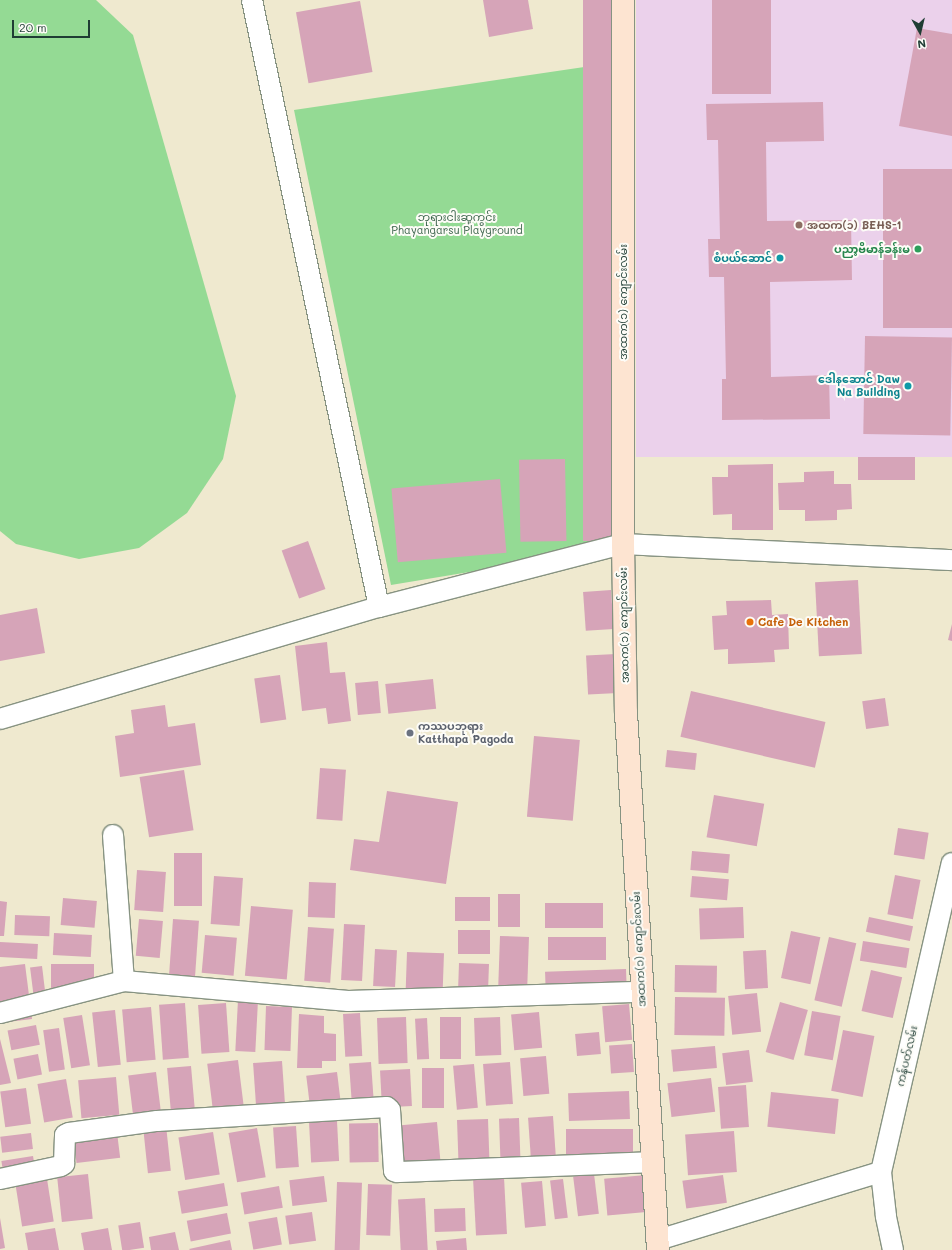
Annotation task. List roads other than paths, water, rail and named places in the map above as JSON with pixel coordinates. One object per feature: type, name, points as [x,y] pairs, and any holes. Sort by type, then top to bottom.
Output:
[{"type":"main road","name":"အထက(၁) ကျောင်းလမ်း","points":[[623,0],[623,544],[626,713],[658,1245]]},
{"type":"street","points":[[252,0],[379,607]]},
{"type":"street","points":[[0,719],[379,607],[623,544],[952,560]]},
{"type":"street","points":[[113,835],[124,981]]},
{"type":"street","name":"ကန်ပတ်လမ်း","points":[[893,1250],[886,1216],[881,1172],[952,863]]},
{"type":"street","points":[[0,1013],[124,981],[348,1001],[642,992]]},
{"type":"street","points":[[0,1179],[61,1166],[64,1164],[65,1135],[69,1133],[157,1121],[387,1107],[390,1110],[394,1171],[397,1172],[652,1162]]},
{"type":"street","points":[[658,1245],[881,1172]]},
{"type":"place","name":"အထက(၁) BEHS-1","points":[[799,225]]},
{"type":"place","name":"ပညာ့ဗိမာန်ခန်းမ","points":[[918,249]]},
{"type":"place","name":"စံပယ်ဆောင်","points":[[780,258]]},
{"type":"place","name":"ဒေါနဆောင် Daw Na Building","points":[[908,386]]},
{"type":"place","name":"Cafe De Kitchen","points":[[750,622]]},
{"type":"place","name":"ကဿပဘုရား Katthapa Pagoda","points":[[410,733]]},
{"type":"park label","name":"ဘုရားငါးဆူကွင်း Phayangarsu Playground","points":[[457,224]]}]
